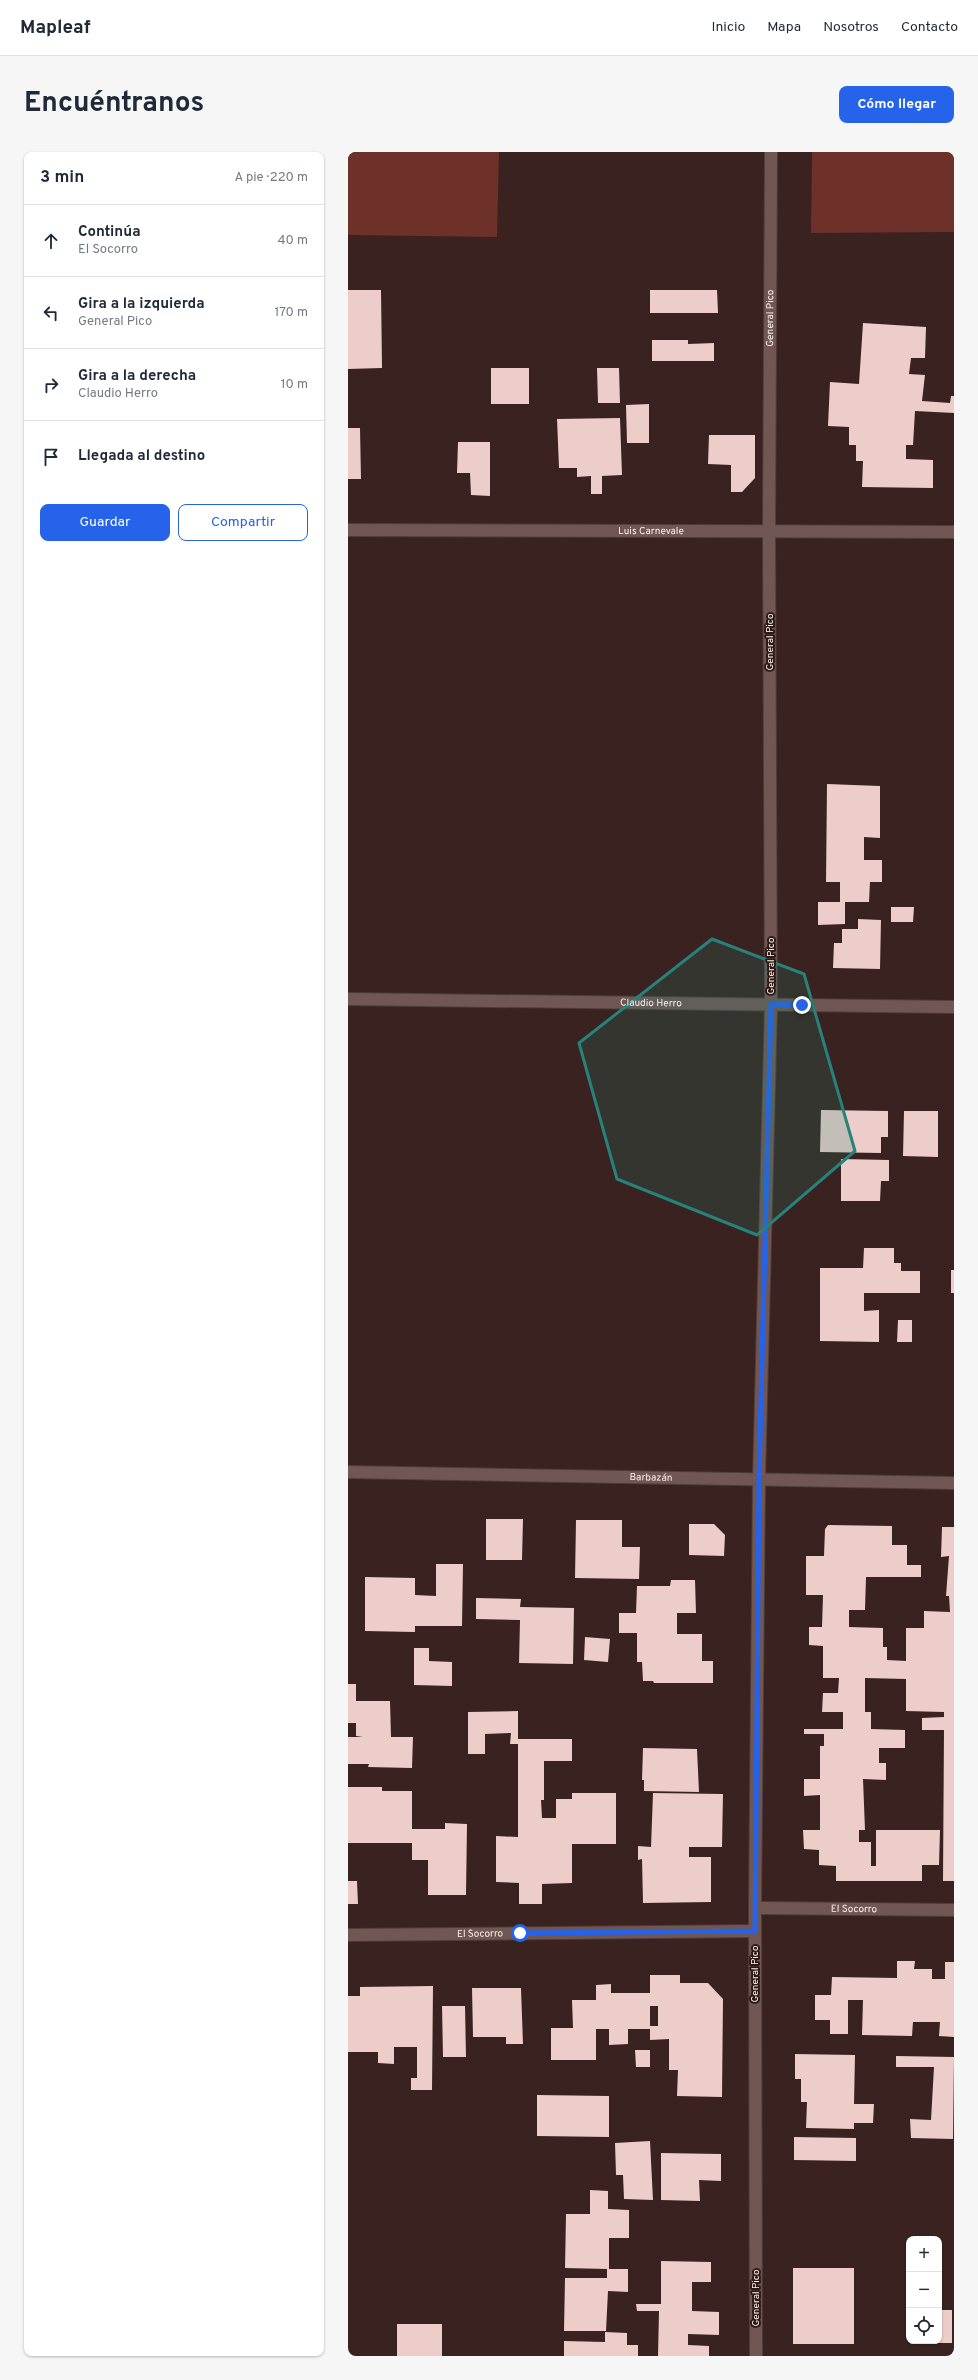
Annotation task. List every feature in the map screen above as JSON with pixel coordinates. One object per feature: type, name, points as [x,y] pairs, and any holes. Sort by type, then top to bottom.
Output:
[{"type":"street","name":"General Pico","points":[[756,2356],[755,1908],[759,1479],[771,1004],[769,532],[771,152]]},
{"type":"street","name":"Luis Carnevale","points":[[348,530],[954,532]]},
{"type":"street","name":"Claudio Herro","points":[[348,999],[954,1007]]},
{"type":"street","name":"Barbazán","points":[[348,1472],[954,1483]]},
{"type":"street","name":"El Socorro","points":[[755,1908],[954,1910]]},
{"type":"street","name":"El Socorro","points":[[348,1935],[755,1931]]},
{"type":"highlighted area","points":[[712,939],[804,974],[855,1151],[757,1235],[617,1179],[579,1043]]},
{"type":"shaded area","points":[[348,152],[499,152],[497,237],[348,235]]},
{"type":"shaded area","points":[[812,152],[954,152],[954,232],[811,233]]},
{"type":"building","points":[[348,290],[381,290],[382,368],[348,369]]},
{"type":"building","points":[[650,290],[717,290],[718,313],[650,313]]},
{"type":"building","points":[[863,323],[926,327],[925,358],[911,358],[909,374],[925,375],[922,401],[950,403],[951,396],[954,396],[954,413],[915,411],[913,445],[906,445],[906,459],[933,460],[933,488],[862,487],[863,461],[856,461],[856,445],[849,445],[849,427],[828,426],[830,382],[859,384]]},
{"type":"building","points":[[652,340],[688,340],[688,344],[714,343],[714,361],[652,361]]},
{"type":"building","points":[[491,368],[529,368],[529,404],[491,404]]},
{"type":"building","points":[[597,368],[619,368],[620,403],[598,403]]},
{"type":"building","points":[[649,404],[649,443],[627,443],[626,405]]},
{"type":"building","points":[[620,418],[622,475],[602,476],[602,494],[591,494],[591,476],[577,477],[577,468],[559,468],[557,419]]},
{"type":"building","points":[[348,428],[360,428],[361,479],[348,479]]},
{"type":"building","points":[[709,435],[755,435],[755,478],[742,492],[731,492],[731,465],[708,464]]},
{"type":"building","points":[[458,442],[490,442],[490,496],[471,495],[470,473],[457,473]]},
{"type":"building","points":[[827,784],[880,786],[880,838],[864,837],[864,860],[882,860],[882,882],[870,882],[869,902],[845,902],[845,924],[818,925],[818,902],[840,902],[840,882],[826,882]]},
{"type":"building","points":[[891,907],[914,907],[913,922],[891,922]]},
{"type":"building","points":[[858,919],[881,920],[880,969],[833,968],[834,943],[842,943],[842,929],[858,929]]},
{"type":"building","points":[[821,1110],[888,1111],[888,1137],[881,1137],[881,1153],[820,1152]]},
{"type":"building","points":[[904,1111],[938,1111],[938,1157],[903,1156]]},
{"type":"building","points":[[841,1159],[889,1160],[889,1181],[881,1181],[880,1201],[841,1201]]},
{"type":"building","points":[[864,1248],[894,1248],[894,1263],[901,1263],[901,1271],[920,1271],[920,1293],[864,1293],[864,1311],[879,1310],[879,1342],[820,1341],[820,1268],[863,1268]]},
{"type":"building","points":[[951,1270],[954,1270],[954,1293],[951,1293]]},
{"type":"building","points":[[898,1320],[912,1320],[912,1342],[897,1342]]},
{"type":"building","points":[[486,1519],[523,1519],[522,1560],[486,1560]]},
{"type":"building","points":[[576,1520],[622,1520],[622,1547],[640,1547],[639,1579],[575,1578]]},
{"type":"building","points":[[689,1524],[714,1524],[725,1535],[724,1556],[689,1555]]},
{"type":"building","points":[[828,1525],[892,1526],[892,1545],[907,1545],[907,1565],[921,1565],[921,1577],[866,1577],[865,1610],[849,1610],[849,1627],[883,1628],[883,1647],[887,1647],[887,1660],[906,1661],[906,1628],[924,1628],[924,1611],[950,1612],[949,1596],[946,1596],[949,1556],[941,1557],[942,1527],[954,1527],[954,1881],[943,1881],[944,1730],[922,1730],[922,1718],[944,1717],[944,1712],[906,1711],[906,1679],[865,1678],[865,1712],[871,1712],[871,1729],[905,1730],[905,1748],[879,1748],[879,1763],[886,1763],[886,1780],[863,1779],[865,1830],[859,1830],[859,1842],[871,1842],[871,1866],[876,1866],[876,1830],[940,1830],[939,1865],[922,1865],[922,1881],[836,1881],[836,1866],[819,1865],[819,1850],[804,1849],[803,1830],[820,1830],[820,1795],[804,1796],[804,1779],[820,1779],[820,1746],[824,1746],[824,1734],[804,1734],[804,1729],[843,1729],[843,1712],[822,1712],[823,1693],[838,1693],[839,1678],[823,1678],[823,1646],[809,1645],[809,1627],[822,1627],[823,1595],[806,1595],[806,1556],[824,1556],[825,1529]]},
{"type":"building","points":[[436,1564],[463,1564],[462,1626],[415,1626],[415,1632],[365,1631],[365,1577],[415,1578],[415,1595],[436,1596]]},
{"type":"building","points":[[671,1580],[695,1580],[696,1613],[677,1613],[677,1634],[702,1634],[702,1661],[713,1661],[713,1683],[654,1683],[653,1681],[643,1681],[642,1662],[637,1662],[637,1633],[619,1633],[619,1613],[636,1613],[637,1586],[670,1586]]},
{"type":"building","points":[[476,1598],[521,1599],[520,1607],[574,1608],[573,1664],[519,1663],[520,1620],[476,1619]]},
{"type":"building","points":[[585,1637],[610,1639],[608,1662],[584,1660]]},
{"type":"building","points":[[414,1648],[429,1648],[429,1661],[452,1662],[452,1686],[414,1685]]},
{"type":"building","points":[[348,1684],[356,1684],[356,1701],[390,1701],[391,1737],[413,1737],[412,1768],[368,1767],[369,1764],[348,1764],[348,1737],[363,1737],[356,1736],[356,1723],[348,1723]]},
{"type":"building","points":[[518,1711],[518,1739],[572,1739],[572,1761],[544,1761],[544,1800],[541,1800],[542,1818],[556,1818],[556,1799],[572,1799],[572,1793],[616,1793],[616,1844],[572,1844],[572,1883],[542,1884],[542,1904],[519,1904],[519,1883],[496,1882],[496,1836],[518,1837],[518,1744],[510,1744],[511,1733],[485,1734],[485,1754],[468,1754],[468,1712]]},
{"type":"building","points":[[643,1748],[697,1749],[699,1792],[644,1791],[644,1780],[642,1780]]},
{"type":"building","points":[[348,1787],[382,1787],[382,1791],[412,1791],[412,1829],[445,1829],[445,1823],[467,1824],[466,1895],[428,1895],[428,1860],[412,1860],[412,1843],[348,1843]]},
{"type":"building","points":[[653,1793],[723,1794],[722,1847],[689,1847],[689,1857],[711,1857],[711,1902],[643,1903],[642,1859],[638,1860],[638,1846],[651,1847]]},
{"type":"building","points":[[348,1881],[357,1881],[358,1904],[348,1904]]},
{"type":"building","points":[[897,1961],[915,1961],[914,1969],[932,1969],[932,1979],[945,1979],[945,1962],[954,1962],[954,2037],[939,2036],[940,2022],[913,2022],[912,2036],[862,2035],[863,2000],[848,2000],[848,2034],[830,2034],[830,2020],[815,2020],[815,1995],[831,1995],[832,1977],[897,1978]]},
{"type":"building","points":[[650,1975],[680,1975],[680,1983],[708,1983],[723,1999],[722,2097],[677,2096],[678,2070],[669,2070],[669,2039],[650,2040],[650,2029],[628,2029],[628,2044],[609,2045],[609,2029],[596,2029],[596,2060],[551,2060],[551,2028],[573,2028],[572,2000],[596,2000],[596,1985],[611,1984],[611,1993],[650,1993]],"holes":[[[650,2006],[658,2006],[658,2026],[650,2026]]]},
{"type":"building","points":[[433,1986],[432,2090],[411,2090],[411,2078],[417,2078],[417,2047],[394,2047],[394,2064],[378,2063],[378,2052],[348,2052],[348,1996],[360,1996],[360,1987]]},
{"type":"building","points":[[472,1988],[521,1988],[523,2044],[506,2044],[506,2037],[473,2037]]},
{"type":"building","points":[[442,2006],[465,2006],[466,2057],[443,2057]]},
{"type":"building","points":[[635,2050],[650,2050],[650,2067],[636,2067]]},
{"type":"building","points":[[795,2054],[855,2055],[854,2104],[874,2104],[873,2123],[854,2123],[854,2129],[806,2128],[807,2102],[801,2102],[801,2079],[795,2079]]},
{"type":"building","points":[[896,2056],[954,2057],[953,2139],[911,2138],[910,2119],[931,2120],[934,2067],[896,2067]]},
{"type":"building","points":[[537,2095],[609,2096],[609,2137],[537,2136]]},
{"type":"building","points":[[794,2137],[856,2138],[856,2161],[794,2160]]},
{"type":"building","points":[[650,2141],[653,2200],[624,2199],[623,2175],[616,2175],[615,2143]]},
{"type":"building","points":[[661,2153],[721,2154],[721,2181],[699,2180],[700,2201],[661,2200]]},
{"type":"building","points":[[590,2190],[608,2191],[608,2209],[629,2210],[629,2238],[609,2238],[609,2269],[628,2269],[628,2292],[608,2291],[606,2331],[564,2331],[565,2278],[607,2278],[607,2269],[565,2268],[566,2214],[590,2214]]},
{"type":"building","points":[[661,2261],[711,2262],[711,2282],[692,2282],[692,2311],[719,2312],[719,2335],[688,2334],[688,2345],[709,2346],[709,2356],[658,2356],[659,2311],[637,2311],[636,2304],[661,2304]]},
{"type":"building","points":[[793,2268],[854,2268],[854,2344],[793,2344]]},
{"type":"building","points":[[942,2310],[952,2310],[952,2343],[942,2343]]},
{"type":"building","points":[[397,2324],[442,2324],[442,2356],[397,2356]]},
{"type":"building","points":[[605,2332],[627,2333],[627,2345],[638,2345],[638,2356],[564,2356],[564,2341],[605,2342]]},
{"type":"route","points":[[520,1933],[755,1931],[759,1479],[771,1004],[802,1005]]}]
